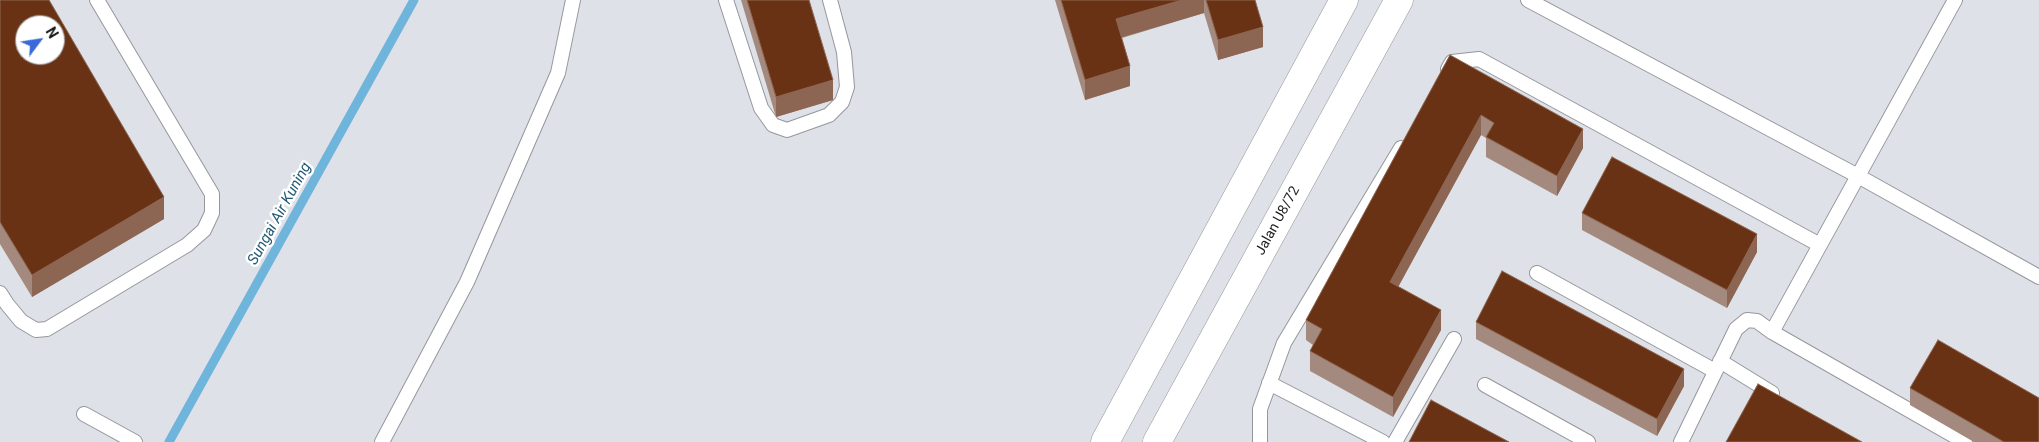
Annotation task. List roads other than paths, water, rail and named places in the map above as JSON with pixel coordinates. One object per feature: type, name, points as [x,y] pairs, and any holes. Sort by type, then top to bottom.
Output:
[{"type":"street","points":[[1105,442],[1344,0]]},
{"type":"street","name":"Jalan U8/72","points":[[1157,442],[1399,0]]},
{"type":"lane","points":[[0,293],[21,321],[36,330],[47,330],[187,245],[204,230],[212,213],[212,194],[97,0]]},
{"type":"lane","points":[[382,442],[467,282],[479,255],[558,72],[573,0]]},
{"type":"lane","points":[[726,0],[761,108],[773,125],[787,130],[829,116],[842,102],[847,86],[844,52],[830,0]]},
{"type":"lane","points":[[1528,0],[1858,176],[2039,277]]},
{"type":"lane","points":[[1772,332],[1955,0]]},
{"type":"lane","points":[[1442,79],[1452,62],[1479,60],[1820,245]]},
{"type":"lane","points":[[1260,442],[1260,410],[1284,343],[1406,138]]},
{"type":"lane","points":[[1537,272],[1786,402]]},
{"type":"lane","points":[[1681,442],[1736,328],[1747,320],[1757,321],[1772,332],[1965,442]]},
{"type":"lane","points":[[1395,442],[1454,339]]},
{"type":"lane","points":[[1269,384],[1383,442]]},
{"type":"lane","points":[[1485,385],[1588,442]]},
{"type":"lane","points":[[84,414],[135,442]]},
{"type":"waterway","name":"Sungai Air Kuning","points":[[169,442],[414,0]]}]
